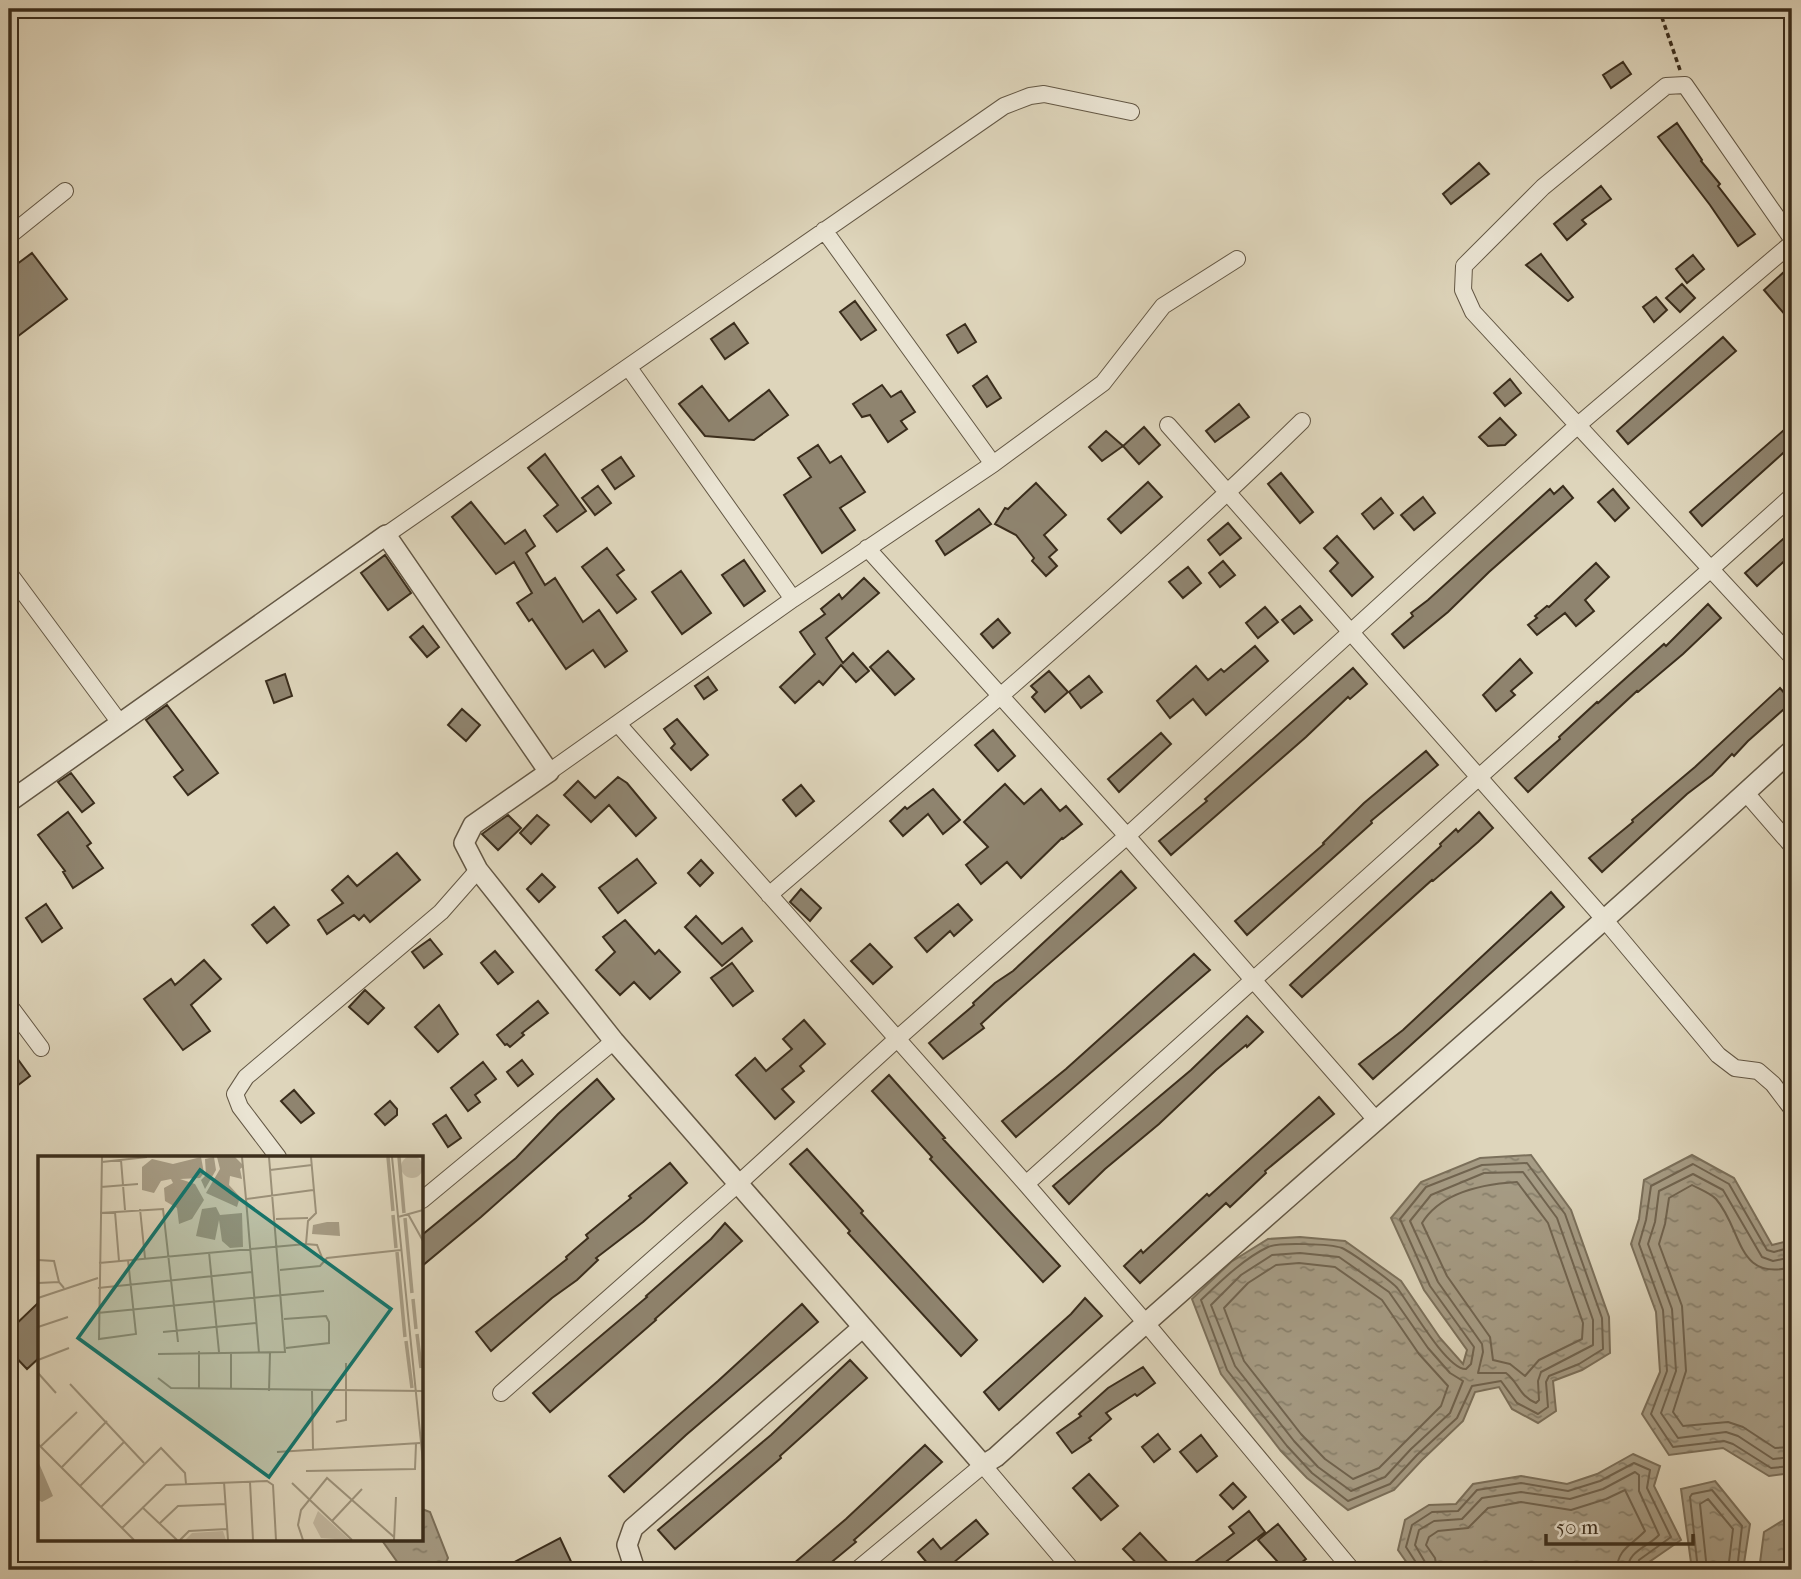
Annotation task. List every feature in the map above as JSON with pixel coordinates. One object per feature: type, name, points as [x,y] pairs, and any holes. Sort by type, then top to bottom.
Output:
[{"type":"street","points":[[501,1393],[1127,836],[1578,425],[1792,241],[1685,85],[1666,86],[1543,187],[1464,266],[1463,290],[1473,312],[1578,425],[1712,568],[1792,657]]},
{"type":"street","points":[[9,802],[386,535],[1004,106],[1044,93],[1131,112]]},
{"type":"street","points":[[9,236],[65,191]]},
{"type":"street","points":[[824,230],[993,464]]},
{"type":"street","points":[[1072,1570],[614,1041],[478,870],[464,843],[473,825],[793,599],[993,464],[1103,383],[1163,306],[1237,260]]},
{"type":"street","points":[[629,368],[793,599]]},
{"type":"street","points":[[769,895],[1001,695],[1228,492],[1302,421]]},
{"type":"street","points":[[1168,425],[1604,919],[1718,1055],[1735,1068],[1758,1072],[1773,1084],[1792,1109]]},
{"type":"street","points":[[1026,1184],[1792,496]]},
{"type":"street","points":[[386,535],[550,772]]},
{"type":"street","points":[[867,548],[1127,836],[1377,1121]]},
{"type":"street","points":[[9,573],[120,723]]},
{"type":"street","points":[[618,724],[1026,1184],[1352,1570]]},
{"type":"street","points":[[857,1570],[996,1457],[1792,750]]},
{"type":"street","points":[[1746,793],[1792,846]]},
{"type":"street","points":[[277,1156],[240,1107],[235,1094],[246,1077],[441,912],[478,870]]},
{"type":"street","points":[[9,1005],[40,1048]]},
{"type":"street","points":[[424,1198],[614,1041]]},
{"type":"street","points":[[635,1570],[627,1545],[633,1528],[863,1326]]},
{"type":"path","points":[[1659,9],[1685,85]]},
{"type":"water","points":[[1531,1155],[1571,1210],[1609,1317],[1610,1353],[1582,1370],[1553,1381],[1556,1411],[1538,1423],[1512,1409],[1499,1387],[1475,1392],[1463,1421],[1394,1490],[1348,1510],[1307,1478],[1281,1451],[1221,1374],[1192,1299],[1231,1262],[1268,1239],[1300,1237],[1345,1241],[1401,1281],[1440,1338],[1463,1364],[1467,1350],[1424,1290],[1391,1218],[1421,1182],[1480,1158]]},
{"type":"water","points":[[1692,1155],[1734,1178],[1772,1245],[1792,1240],[1792,1473],[1769,1476],[1723,1448],[1669,1455],[1642,1414],[1660,1372],[1656,1312],[1631,1244],[1639,1219],[1644,1180]]},
{"type":"water","points":[[1633,1454],[1660,1466],[1654,1486],[1681,1540],[1642,1567],[1647,1570],[1412,1570],[1398,1550],[1405,1520],[1429,1505],[1456,1504],[1473,1484],[1521,1476],[1567,1484],[1597,1474]]},
{"type":"water","points":[[1715,1481],[1750,1524],[1743,1570],[1692,1570],[1681,1489]]},
{"type":"water","points":[[424,1510],[430,1512],[448,1558],[442,1570],[403,1570],[382,1540],[424,1540]]},
{"type":"water","points":[[1792,1515],[1792,1570],[1759,1570],[1764,1532]]},
{"type":"building","points":[[1623,62],[1631,74],[1611,88],[1603,75]]},
{"type":"building","points":[[1677,123],[1701,161],[1720,184],[1718,186],[1755,234],[1738,246],[1658,137]]},
{"type":"building","points":[[1479,163],[1489,174],[1451,204],[1443,194]]},
{"type":"building","points":[[1601,186],[1611,199],[1582,220],[1586,224],[1567,240],[1554,224]]},
{"type":"building","points":[[32,253],[67,299],[9,343],[9,270]]},
{"type":"building","points":[[1541,254],[1573,297],[1568,301],[1526,265]]},
{"type":"building","points":[[1693,255],[1704,269],[1687,283],[1676,269]]},
{"type":"building","points":[[1785,271],[1792,279],[1792,323],[1764,290]]},
{"type":"building","points":[[1682,284],[1695,298],[1680,312],[1666,298]]},
{"type":"building","points":[[1656,297],[1667,310],[1654,322],[1643,307]]},
{"type":"building","points":[[855,301],[876,330],[861,340],[840,312]]},
{"type":"building","points":[[734,323],[748,343],[725,359],[711,339]]},
{"type":"building","points":[[965,324],[976,342],[958,353],[947,335]]},
{"type":"building","points":[[1723,337],[1736,351],[1628,444],[1617,431]]},
{"type":"building","points":[[987,376],[1001,398],[987,407],[973,386]]},
{"type":"building","points":[[1510,379],[1521,393],[1505,406],[1494,393]]},
{"type":"building","points":[[882,385],[891,397],[901,391],[915,412],[901,421],[907,429],[888,442],[870,415],[862,417],[853,404]]},
{"type":"building","points":[[702,386],[729,421],[769,390],[788,415],[754,440],[705,436],[679,404]]},
{"type":"building","points":[[1239,404],[1249,417],[1215,442],[1206,431]]},
{"type":"building","points":[[1500,418],[1516,435],[1505,445],[1488,446],[1479,437]]},
{"type":"building","points":[[1792,423],[1792,445],[1702,526],[1690,512]]},
{"type":"building","points":[[1144,427],[1160,445],[1139,464],[1123,446]]},
{"type":"building","points":[[1106,431],[1123,446],[1102,461],[1089,447]]},
{"type":"building","points":[[818,445],[830,463],[841,456],[865,492],[840,508],[855,530],[822,553],[784,495],[811,477],[798,458]]},
{"type":"building","points":[[545,454],[586,511],[557,532],[544,516],[558,505],[528,468]]},
{"type":"building","points":[[621,457],[634,476],[615,489],[602,470]]},
{"type":"building","points":[[1281,473],[1313,512],[1300,523],[1268,484]]},
{"type":"building","points":[[1148,482],[1162,497],[1121,533],[1108,519]]},
{"type":"building","points":[[1036,483],[1066,515],[1044,535],[1057,550],[1049,557],[1057,566],[1046,576],[1032,561],[1034,558],[1016,535],[995,524],[1005,508],[1008,509]]},
{"type":"building","points":[[598,486],[611,503],[595,515],[582,498]]},
{"type":"building","points":[[1563,486],[1573,498],[1448,612],[1404,648],[1392,634],[1413,616],[1411,613],[1550,489],[1554,494]]},
{"type":"building","points":[[1613,489],[1629,508],[1615,521],[1598,502]]},
{"type":"building","points":[[1423,497],[1435,513],[1414,530],[1401,515]]},
{"type":"building","points":[[1381,498],[1393,513],[1374,529],[1362,514]]},
{"type":"building","points":[[471,502],[505,544],[525,530],[535,546],[526,553],[545,585],[555,578],[583,622],[599,610],[627,651],[605,667],[593,650],[566,669],[532,619],[529,621],[517,603],[532,593],[514,562],[496,574],[452,517]]},
{"type":"building","points":[[979,509],[991,524],[945,555],[936,541]]},
{"type":"building","points":[[1228,523],[1241,538],[1220,555],[1208,540]]},
{"type":"building","points":[[1792,531],[1792,554],[1757,586],[1745,573]]},
{"type":"building","points":[[1337,536],[1373,577],[1352,596],[1330,571],[1338,563],[1324,548]]},
{"type":"building","points":[[607,548],[624,570],[617,575],[636,599],[617,613],[582,567]]},
{"type":"building","points":[[385,555],[411,593],[388,610],[361,573]]},
{"type":"building","points":[[744,560],[765,591],[744,606],[722,575]]},
{"type":"building","points":[[1223,561],[1235,575],[1220,587],[1209,573]]},
{"type":"building","points":[[1596,563],[1609,577],[1585,600],[1594,611],[1576,626],[1565,613],[1537,635],[1528,625],[1537,618],[1535,616],[1549,607]]},
{"type":"building","points":[[1188,567],[1201,583],[1183,598],[1169,582]]},
{"type":"building","points":[[681,571],[711,613],[682,634],[652,592]]},
{"type":"building","points":[[864,578],[879,593],[826,638],[843,663],[853,653],[869,671],[856,682],[841,665],[823,685],[819,681],[795,703],[780,687],[815,654],[800,632],[825,614],[821,609],[839,594],[842,599]]},
{"type":"building","points":[[1708,604],[1721,618],[1528,792],[1515,778],[1597,702],[1664,644],[1666,646]]},
{"type":"building","points":[[1300,606],[1312,620],[1294,634],[1282,620]]},
{"type":"building","points":[[1265,607],[1278,622],[1258,638],[1246,623]]},
{"type":"building","points":[[998,619],[1010,633],[993,648],[981,634]]},
{"type":"building","points":[[423,626],[439,647],[427,657],[410,637]]},
{"type":"building","points":[[1255,646],[1268,661],[1206,715],[1193,699],[1170,718],[1157,701],[1196,666],[1208,680],[1221,669],[1224,672]]},
{"type":"building","points":[[888,651],[914,679],[895,695],[870,667]]},
{"type":"building","points":[[1520,659],[1532,673],[1511,691],[1515,695],[1496,711],[1483,695]]},
{"type":"building","points":[[1353,668],[1367,684],[1350,699],[1348,697],[1171,855],[1159,841]]},
{"type":"building","points":[[1049,671],[1068,692],[1045,712],[1032,697],[1037,692],[1031,686]]},
{"type":"building","points":[[285,674],[292,696],[274,703],[266,681]]},
{"type":"building","points":[[1089,676],[1102,692],[1081,708],[1069,692]]},
{"type":"building","points":[[708,677],[717,690],[704,699],[695,686]]},
{"type":"building","points":[[1780,688],[1792,702],[1602,872],[1589,858],[1695,767]]},
{"type":"building","points":[[167,705],[218,773],[188,795],[174,777],[183,770],[146,720]]},
{"type":"building","points":[[462,709],[480,725],[466,741],[448,725]]},
{"type":"building","points":[[677,719],[708,755],[691,770],[671,748],[675,744],[664,729]]},
{"type":"building","points":[[993,730],[1015,756],[998,771],[975,745]]},
{"type":"building","points":[[1161,733],[1171,744],[1119,792],[1108,779]]},
{"type":"building","points":[[1426,751],[1438,765],[1371,821],[1372,823],[1247,935],[1235,921],[1324,844],[1364,803]]},
{"type":"building","points":[[71,773],[94,803],[82,812],[58,782]]},
{"type":"building","points":[[618,777],[627,783],[656,818],[636,836],[609,805],[591,822],[564,795],[578,781],[595,798]]},
{"type":"building","points":[[1005,784],[1024,804],[1041,789],[1060,811],[1066,806],[1082,824],[1062,838],[1021,878],[1007,862],[981,884],[966,865],[988,847],[964,822]]},
{"type":"building","points":[[801,785],[814,801],[796,816],[783,800]]},
{"type":"building","points":[[933,789],[960,820],[943,834],[928,814],[903,836],[890,821],[905,807],[907,809]]},
{"type":"building","points":[[68,812],[91,843],[87,846],[103,868],[73,888],[63,872],[65,871],[38,835]]},
{"type":"building","points":[[1479,812],[1493,828],[1478,842],[1302,997],[1290,985],[1441,846],[1456,829],[1458,832]]},
{"type":"building","points":[[508,815],[521,828],[498,850],[482,834]]},
{"type":"building","points":[[537,815],[549,825],[531,844],[520,833]]},
{"type":"building","points":[[397,853],[420,880],[370,922],[364,915],[359,920],[354,915],[327,934],[318,920],[343,903],[332,890],[348,876],[357,886]]},
{"type":"building","points":[[637,859],[656,883],[618,913],[599,888]]},
{"type":"building","points":[[701,860],[713,873],[700,886],[688,873]]},
{"type":"building","points":[[1121,871],[1136,888],[981,1024],[984,1028],[943,1059],[929,1043],[974,1005],[973,1003],[995,983],[1013,971]]},
{"type":"building","points":[[542,874],[555,887],[539,902],[527,889]]},
{"type":"building","points":[[801,889],[821,908],[810,921],[790,902]]},
{"type":"building","points":[[1551,892],[1564,907],[1373,1079],[1359,1064],[1403,1030]]},
{"type":"building","points":[[46,904],[62,928],[42,942],[26,918]]},
{"type":"building","points":[[958,904],[972,920],[954,936],[950,931],[927,952],[915,938]]},
{"type":"building","points":[[274,907],[289,925],[267,943],[252,925]]},
{"type":"building","points":[[696,916],[722,944],[742,928],[752,941],[722,966],[685,927]]},
{"type":"building","points":[[625,920],[655,954],[659,950],[680,972],[650,999],[634,982],[620,995],[596,970],[615,952],[603,937]]},
{"type":"building","points":[[430,939],[442,954],[424,968],[412,952]]},
{"type":"building","points":[[870,944],[892,967],[873,984],[851,961]]},
{"type":"building","points":[[495,951],[513,972],[498,984],[481,963]]},
{"type":"building","points":[[1194,954],[1210,970],[1016,1137],[1002,1121],[1066,1069]]},
{"type":"building","points":[[204,960],[221,979],[191,1005],[210,1031],[183,1050],[144,999],[171,979],[175,985]]},
{"type":"building","points":[[732,963],[753,991],[733,1006],[711,978]]},
{"type":"building","points":[[365,990],[384,1008],[368,1024],[349,1007]]},
{"type":"building","points":[[538,1001],[548,1013],[522,1033],[524,1035],[510,1047],[505,1045],[497,1035]]},
{"type":"building","points":[[439,1005],[458,1034],[438,1052],[415,1027]]},
{"type":"building","points":[[1247,1016],[1263,1032],[1216,1070],[1069,1204],[1053,1186],[1191,1070]]},
{"type":"building","points":[[804,1020],[825,1044],[800,1066],[804,1071],[782,1089],[794,1102],[775,1119],[736,1075],[755,1058],[766,1071],[792,1049],[783,1039]]},
{"type":"building","points":[[9,1047],[30,1076],[9,1092]]},
{"type":"building","points":[[522,1060],[533,1074],[518,1086],[507,1072]]},
{"type":"building","points":[[483,1062],[496,1079],[475,1095],[480,1102],[468,1111],[451,1088]]},
{"type":"building","points":[[889,1075],[945,1138],[943,1139],[1060,1266],[1043,1282],[930,1159],[932,1157],[872,1091]]},
{"type":"building","points":[[597,1079],[614,1099],[424,1264],[424,1233],[516,1158],[558,1114]]},
{"type":"building","points":[[294,1090],[314,1113],[301,1123],[281,1101]]},
{"type":"building","points":[[1319,1097],[1334,1114],[1265,1171],[1266,1173],[1230,1207],[1226,1203],[1140,1283],[1124,1266],[1141,1250],[1143,1253],[1207,1194],[1209,1196]]},
{"type":"building","points":[[390,1101],[397,1109],[397,1115],[385,1125],[375,1114]]},
{"type":"building","points":[[446,1115],[461,1138],[448,1147],[433,1124]]},
{"type":"building","points":[[807,1149],[863,1211],[861,1213],[977,1340],[961,1356],[848,1233],[850,1231],[790,1164]]},
{"type":"building","points":[[670,1163],[687,1183],[643,1222],[596,1258],[598,1260],[577,1280],[491,1351],[476,1332],[567,1259],[566,1257],[588,1238],[586,1235]]},
{"type":"building","points":[[725,1223],[742,1241],[550,1412],[533,1393],[647,1297]]},
{"type":"building","points":[[1085,1298],[1102,1316],[999,1410],[984,1392],[1071,1314]]},
{"type":"building","points":[[38,1303],[38,1359],[27,1369],[9,1350],[9,1331]]},
{"type":"building","points":[[802,1304],[818,1322],[624,1492],[609,1476]]},
{"type":"building","points":[[850,1360],[867,1378],[780,1456],[781,1458],[675,1549],[658,1530],[771,1435]]},
{"type":"building","points":[[1143,1367],[1155,1383],[1106,1413],[1111,1419],[1089,1438],[1091,1440],[1072,1453],[1057,1433],[1081,1416],[1079,1414],[1108,1388]]},
{"type":"building","points":[[1158,1434],[1170,1449],[1154,1462],[1142,1447]]},
{"type":"building","points":[[1201,1435],[1217,1456],[1197,1472],[1180,1452]]},
{"type":"building","points":[[925,1445],[942,1462],[854,1540],[856,1542],[822,1570],[786,1570],[846,1519]]},
{"type":"building","points":[[1089,1474],[1118,1506],[1101,1520],[1073,1488]]},
{"type":"building","points":[[1233,1483],[1246,1497],[1233,1509],[1220,1495]]},
{"type":"building","points":[[1249,1511],[1265,1532],[1215,1570],[1184,1570],[1234,1533],[1229,1527]]},
{"type":"building","points":[[976,1520],[988,1534],[953,1563],[959,1570],[933,1570],[918,1552],[933,1539],[941,1549]]},
{"type":"building","points":[[1278,1524],[1306,1559],[1301,1563],[1307,1570],[1285,1570],[1258,1540]]},
{"type":"building","points":[[1140,1533],[1175,1570],[1143,1570],[1123,1549]]},
{"type":"building","points":[[560,1538],[575,1570],[499,1570]]}]
